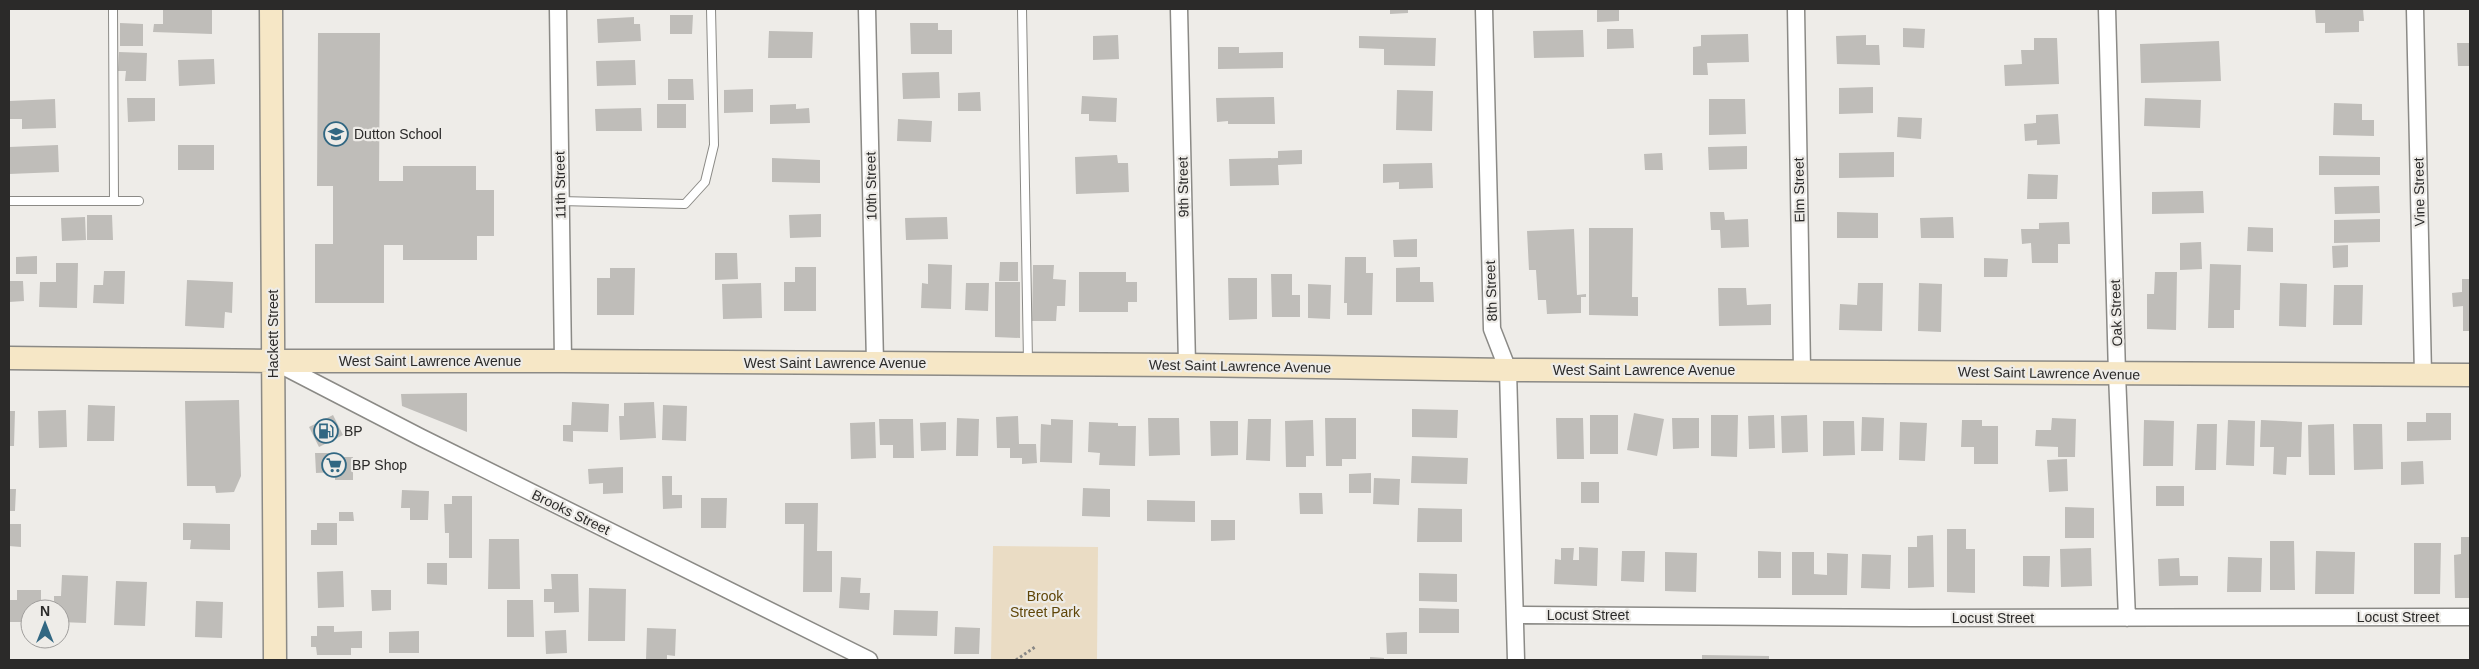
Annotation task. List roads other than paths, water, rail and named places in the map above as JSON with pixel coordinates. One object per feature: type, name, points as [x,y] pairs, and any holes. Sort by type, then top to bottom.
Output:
[{"type":"street","name":"Hackett Street","points":[[271,9],[275,660]]},
{"type":"street","name":"11th Street","points":[[558,9],[563,361]]},
{"type":"street","name":"10th Street","points":[[867,9],[875,363]]},
{"type":"street","name":"9th Street","points":[[1179,9],[1187,365]]},
{"type":"street","name":"8th Street","points":[[1484,9],[1492,329],[1508,370],[1516,660]]},
{"type":"street","name":"Elm Street","points":[[1796,9],[1802,370]]},
{"type":"street","name":"Oak Street","points":[[2107,9],[2117,374],[2127,618]]},
{"type":"street","name":"Vine Street","points":[[2414,9],[2423,375]]},
{"type":"street","name":"West Saint Lawrence Avenue","points":[[9,358],[1187,365],[1508,370],[1802,370],[2117,374],[2470,375]]},
{"type":"street","name":"Brooks Street","points":[[274,361],[420,437],[870,660]]},
{"type":"street","name":"Locust Street","points":[[1516,615],[2127,618],[2470,617]]},
{"type":"lane","points":[[113,9],[114,201]]},
{"type":"lane","points":[[560,202],[685,204],[705,182],[714,145],[711,9]]},
{"type":"lane","points":[[1022,9],[1028,364]]},
{"type":"lane","points":[[9,201],[139,201]]},
{"type":"place","name":"Dutton School","points":[[336,134]]},
{"type":"place","name":"BP","points":[[326,431]]},
{"type":"place","name":"BP Shop","points":[[334,465]]},
{"type":"park label","name":"Brook Street Park","points":[[1045,604]]}]
